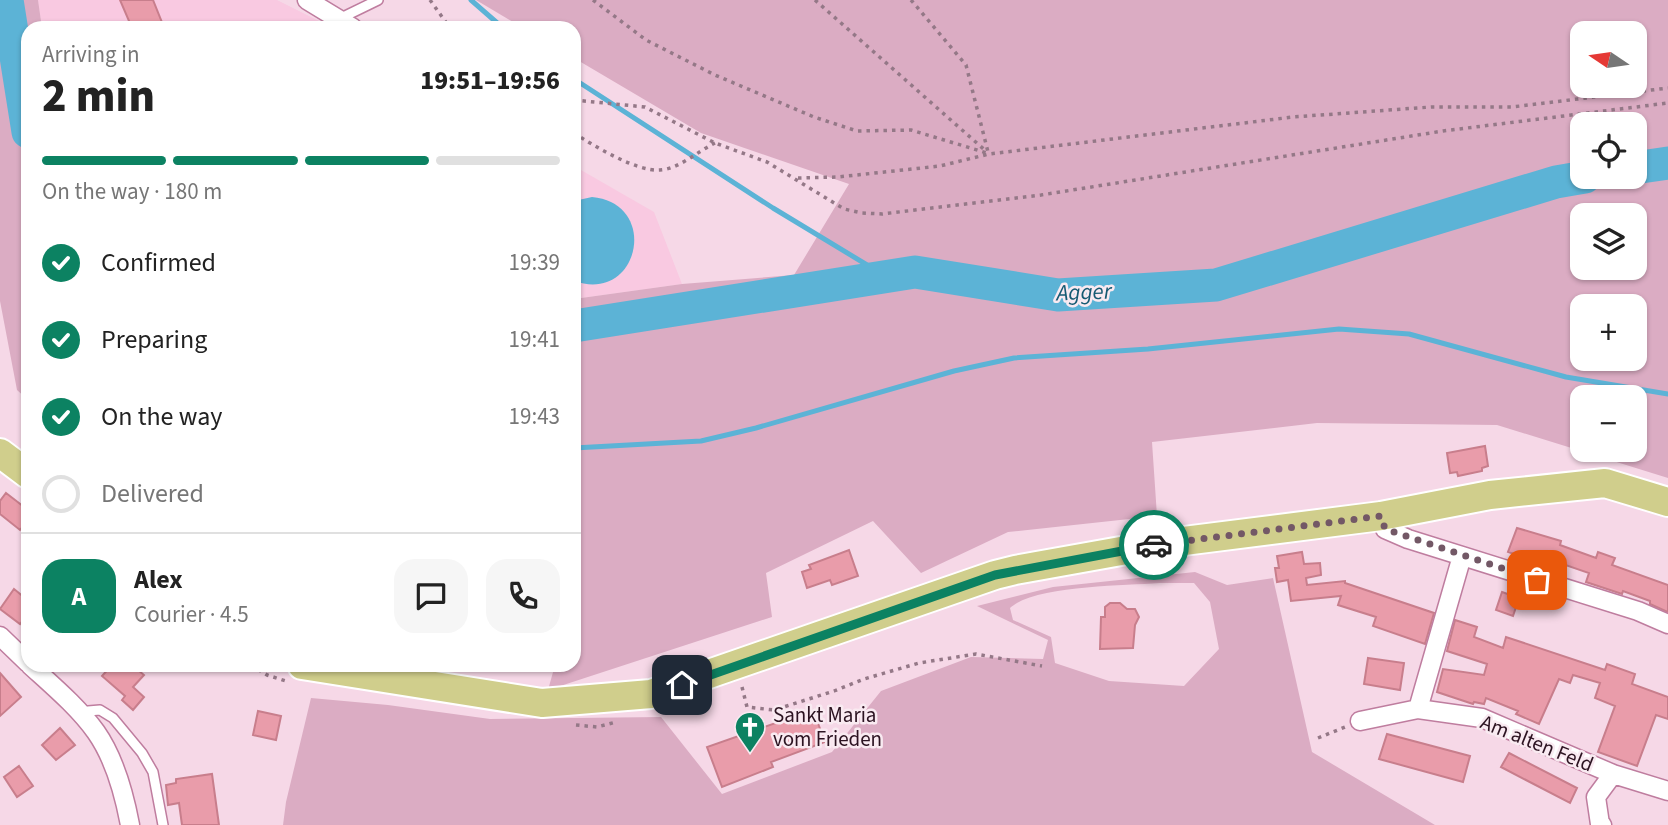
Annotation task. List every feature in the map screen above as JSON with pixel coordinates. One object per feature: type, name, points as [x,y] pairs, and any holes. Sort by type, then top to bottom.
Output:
[{"type":"main road","points":[[0,453],[21,469]]},
{"type":"main road","points":[[347,672],[542,702],[651,695],[995,575],[1160,544],[1381,516],[1490,495],[1605,484],[1668,502]]},
{"type":"street","points":[[307,0],[341,21]]},
{"type":"street","points":[[1381,516],[1385,529],[1639,611],[1668,624]]},
{"type":"street","points":[[1418,709],[1462,556]]},
{"type":"street","points":[[0,636],[21,656]]},
{"type":"street","points":[[37,672],[98,734],[124,793],[130,825]]},
{"type":"street","name":"Am alten Feld","points":[[1360,721],[1418,709],[1482,718],[1612,774],[1668,791]]},
{"type":"street","name":"Am alten Feld","points":[[1602,825],[1596,797],[1612,774]]},
{"type":"lane","points":[[350,21],[378,0]]},
{"type":"lane","points":[[83,716],[88,711],[100,710],[113,718],[142,752],[153,772],[163,825]]},
{"type":"path","points":[[430,0],[445,21]]},
{"type":"path","points":[[593,0],[646,40],[715,75],[814,117],[857,131],[911,130],[989,154]]},
{"type":"path","points":[[815,0],[989,154]]},
{"type":"path","points":[[911,0],[965,65],[989,154]]},
{"type":"path","points":[[796,178],[838,177],[940,166],[989,154],[1293,117],[1431,107],[1512,107],[1668,88]]},
{"type":"path","points":[[581,101],[645,107],[715,143],[767,162],[844,209],[862,214],[882,214],[1041,195],[1443,131],[1668,103]]},
{"type":"path","points":[[581,138],[642,168],[660,170],[676,165],[715,143]]},
{"type":"path","points":[[735,666],[747,707],[774,710],[919,663],[976,654],[1042,666]]},
{"type":"path","points":[[1318,738],[1360,721]]},
{"type":"shaded area","points":[[0,0],[38,0],[41,21],[21,21],[21,394],[17,390],[0,301]]},
{"type":"shaded area","points":[[38,0],[277,0],[319,21],[41,21]]},
{"type":"shaded area","points":[[476,0],[1668,0],[1668,478],[1616,462],[1647,462],[1647,385],[1570,385],[1570,448],[1497,425],[1317,423],[1152,442],[1157,516],[1008,532],[921,573],[873,521],[766,573],[772,617],[548,690],[553,672],[581,672],[581,298],[682,284],[794,275],[849,184],[701,133],[581,62],[581,21],[511,21]]},
{"type":"shaded area","points":[[581,170],[654,212],[682,284],[581,298]]},
{"type":"shaded area","points":[[1195,572],[1227,585],[1273,578],[1312,752],[1435,825],[283,825],[311,698],[490,719],[661,717],[722,794],[832,752],[881,691],[971,657],[1043,659],[1048,640],[977,606],[1053,587]],"holes":[[[1194,583],[1210,602],[1219,649],[1184,686],[1109,681],[1055,663],[1051,637],[1013,620],[1010,608],[1022,600],[1059,591],[1103,586]]]},
{"type":"water","points":[[592,197],[613,203],[627,216],[634,232],[633,250],[627,266],[614,278],[597,284],[581,282],[581,199]]},
{"type":"building","points":[[120,0],[153,0],[161,21],[129,21]]},
{"type":"building","points":[[1485,446],[1488,466],[1482,468],[1482,471],[1458,476],[1457,472],[1450,473],[1447,453]]},
{"type":"building","points":[[6,493],[21,505],[20,530],[0,514],[0,501]]},
{"type":"building","points":[[1517,528],[1561,541],[1560,545],[1596,558],[1598,552],[1615,558],[1612,565],[1668,585],[1668,612],[1650,604],[1650,601],[1623,591],[1622,594],[1586,582],[1589,573],[1554,561],[1552,567],[1508,552]]},
{"type":"building","points":[[849,550],[858,576],[832,585],[830,580],[807,588],[802,572],[811,569],[809,565]]},
{"type":"building","points":[[1302,552],[1304,564],[1320,563],[1321,575],[1306,578],[1307,585],[1345,581],[1434,613],[1425,644],[1373,626],[1376,617],[1338,605],[1341,596],[1291,601],[1288,580],[1277,582],[1277,556]]},
{"type":"building","points":[[14,589],[21,595],[20,624],[0,609]]},
{"type":"building","points":[[1502,592],[1519,598],[1513,616],[1496,610]]},
{"type":"building","points":[[1110,603],[1120,603],[1127,609],[1135,609],[1139,617],[1135,625],[1133,648],[1100,649],[1101,617],[1105,617],[1105,607]]},
{"type":"building","points":[[1455,620],[1477,627],[1474,637],[1503,648],[1506,637],[1605,670],[1607,664],[1635,674],[1632,684],[1668,697],[1668,719],[1656,715],[1637,766],[1598,752],[1615,706],[1595,698],[1600,683],[1573,675],[1570,683],[1559,679],[1539,724],[1516,714],[1518,711],[1486,698],[1484,704],[1473,704],[1437,692],[1443,669],[1484,675],[1487,664],[1447,651]]},
{"type":"building","points":[[1368,658],[1404,663],[1400,690],[1364,684]]},
{"type":"building","points":[[106,672],[140,672],[144,675],[133,687],[144,697],[133,710],[122,700],[125,696],[102,676]]},
{"type":"building","points":[[0,673],[21,697],[0,716]]},
{"type":"building","name":"Sankt Maria vom Frieden","points":[[813,710],[825,742],[771,762],[773,767],[722,787],[707,747]]},
{"type":"building","points":[[258,711],[281,716],[276,740],[253,735]]},
{"type":"building","points":[[60,728],[75,745],[56,760],[42,745]]},
{"type":"building","points":[[1387,734],[1470,756],[1463,782],[1379,759]]},
{"type":"building","points":[[1509,753],[1577,788],[1570,803],[1501,767]]},
{"type":"building","points":[[19,766],[33,786],[17,797],[4,777]]},
{"type":"building","points":[[212,774],[219,825],[182,825],[179,803],[168,805],[166,785],[176,783],[176,779]]},
{"type":"waterway","name":"Agger","points":[[7,0],[21,88]]},
{"type":"waterway","points":[[471,0],[495,21]]},
{"type":"waterway","points":[[581,84],[773,208],[887,277]]},
{"type":"waterway","name":"Agger","points":[[1647,166],[1668,163]]},
{"type":"waterway","name":"Agger","points":[[581,325],[915,272],[1058,295],[1216,285],[1570,180]]},
{"type":"waterway","points":[[581,448],[701,441],[756,428],[954,371],[1014,358],[1148,349],[1339,329],[1409,334],[1566,377],[1668,394]]},
{"type":"way so far","points":[[1154,545],[1381,516],[1385,529],[1408,539],[1537,580]]},
{"type":"place","name":"Sankt Maria vom Frieden","points":[[750,754]]},
{"type":"route","points":[[682,685],[995,575],[1154,545]]}]
